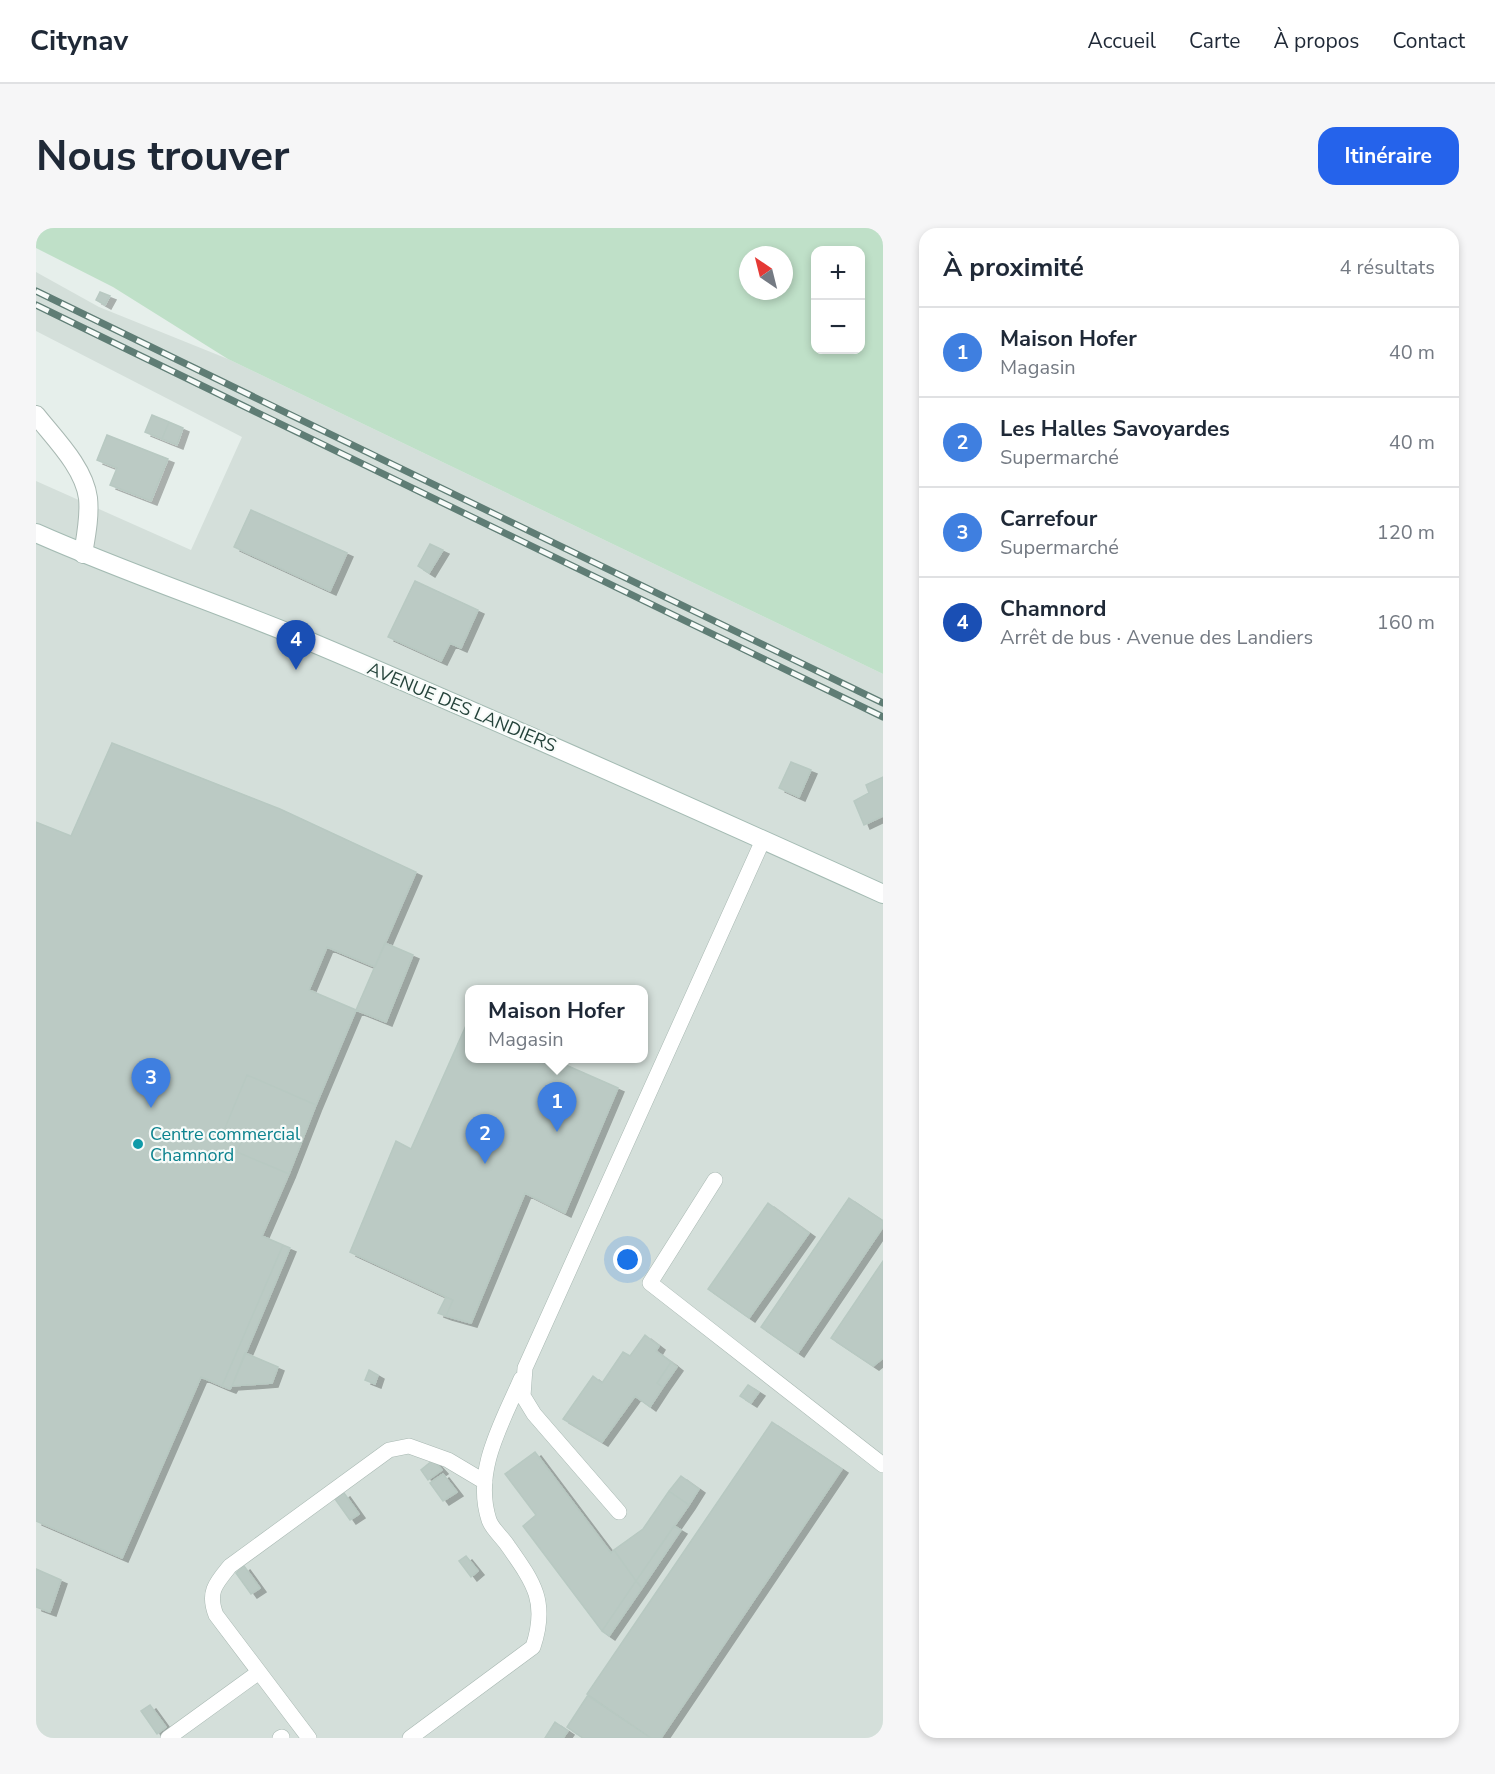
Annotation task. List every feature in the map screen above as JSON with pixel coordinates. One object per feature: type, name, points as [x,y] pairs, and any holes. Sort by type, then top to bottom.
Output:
[{"type":"main road","points":[[36,415],[70,457],[86,489],[88,511],[83,554]]},
{"type":"main road","name":"AVENUE DES LANDIERS","points":[[36,533],[83,554],[234,610],[425,690],[883,894]]},
{"type":"lane","points":[[410,1738],[533,1647],[538,1631],[540,1602],[527,1574],[489,1521],[485,1482],[487,1460],[525,1368],[763,840]]},
{"type":"lane","points":[[715,1180],[650,1283],[883,1465]]},
{"type":"lane","points":[[525,1368],[523,1396],[534,1414],[619,1512]]},
{"type":"lane","points":[[309,1738],[216,1615],[211,1601],[213,1586],[230,1566],[389,1450],[409,1446],[448,1460],[485,1482]]},
{"type":"lane","points":[[168,1738],[259,1671]]},
{"type":"shaded area","points":[[36,272],[99,307],[228,359],[883,674],[883,1738],[36,1738],[36,481],[191,550],[242,437],[36,331]]},
{"type":"green space","points":[[36,228],[883,228],[883,674],[228,359],[113,287],[36,248]]},
{"type":"building","points":[[100,292],[110,296],[105,305],[96,300]]},
{"type":"building","points":[[152,415],[169,422],[162,439],[145,432]]},
{"type":"building","points":[[169,422],[183,428],[177,445],[162,439]]},
{"type":"building","points":[[107,435],[168,459],[151,501],[110,485],[117,468],[97,460]]},
{"type":"building","points":[[251,510],[347,553],[330,591],[234,547]]},
{"type":"building","points":[[430,544],[443,550],[429,573],[418,566]]},
{"type":"building","points":[[415,581],[478,610],[461,648],[450,643],[441,661],[388,637]]},
{"type":"building","name":"Centre commercial Chamnord","points":[[112,743],[280,809],[416,872],[375,967],[327,947],[309,990],[356,1010],[316,1105],[247,1075],[225,1128],[244,1136],[237,1152],[289,1174],[262,1236],[283,1245],[222,1386],[201,1377],[122,1558],[36,1521],[36,822],[71,836]]},
{"type":"building","points":[[791,762],[811,770],[799,797],[779,788]]},
{"type":"building","points":[[883,777],[883,816],[864,825],[854,801],[869,793],[866,785]]},
{"type":"building","points":[[385,943],[413,955],[386,1022],[356,1010]]},
{"type":"building","points":[[465,1028],[465,1063],[561,1063],[618,1088],[565,1213],[525,1193],[471,1323],[446,1316],[453,1300],[350,1252],[396,1141],[411,1149]]},
{"type":"building","points":[[247,1075],[316,1105],[289,1174],[237,1152],[244,1136],[225,1128]]},
{"type":"building","points":[[849,1198],[883,1221],[883,1227],[798,1353],[761,1327]]},
{"type":"building","points":[[768,1203],[809,1233],[749,1318],[708,1289]]},
{"type":"building","points":[[283,1245],[290,1248],[232,1386],[230,1389],[222,1386]]},
{"type":"building","points":[[883,1261],[883,1358],[873,1366],[831,1338]]},
{"type":"building","points":[[446,1297],[453,1300],[446,1316],[438,1313]]},
{"type":"building","points":[[645,1335],[659,1346],[656,1351],[671,1362],[657,1383],[663,1387],[650,1407],[635,1396],[602,1442],[563,1419],[593,1376],[602,1383],[623,1352],[630,1356]]},
{"type":"building","points":[[245,1353],[278,1367],[272,1383],[232,1386]]},
{"type":"building","points":[[671,1362],[677,1367],[663,1387],[657,1383]]},
{"type":"building","points":[[369,1370],[378,1375],[375,1384],[365,1380]]},
{"type":"building","points":[[748,1385],[759,1392],[751,1403],[740,1396]]},
{"type":"building","points":[[772,1422],[842,1469],[661,1738],[651,1738],[587,1694]]},
{"type":"building","points":[[535,1452],[611,1553],[614,1550],[636,1581],[602,1631],[523,1526],[536,1515],[505,1474]]},
{"type":"building","points":[[433,1460],[442,1470],[428,1480],[421,1470]]},
{"type":"building","points":[[443,1474],[457,1492],[443,1501],[430,1483]]},
{"type":"building","points":[[681,1476],[699,1489],[689,1505],[669,1491]]},
{"type":"building","points":[[669,1491],[689,1505],[636,1581],[614,1550],[643,1529]]},
{"type":"building","points":[[344,1493],[359,1514],[350,1520],[335,1499]]},
{"type":"building","points":[[674,1526],[681,1530],[642,1588],[636,1581]]},
{"type":"building","points":[[466,1556],[478,1571],[471,1577],[459,1561]]},
{"type":"building","points":[[244,1566],[260,1588],[251,1594],[236,1573]]},
{"type":"building","points":[[36,1569],[61,1580],[50,1612],[36,1607]]},
{"type":"building","points":[[636,1581],[642,1588],[609,1636],[602,1631]]},
{"type":"building","points":[[588,1695],[651,1738],[583,1738],[567,1727]]},
{"type":"building","points":[[150,1705],[166,1727],[157,1734],[141,1711]]},
{"type":"building","points":[[555,1722],[568,1731],[563,1738],[545,1738]]},
{"type":"railway","points":[[36,291],[883,703]]},
{"type":"railway","points":[[36,305],[883,717]]},
{"type":"place","name":"Chamnord","points":[[296,670]]},
{"type":"place","name":"Carrefour","points":[[151,1108]]},
{"type":"place","name":"Maison Hofer","points":[[557,1132]]},
{"type":"place","name":"Centre commercial Chamnord","points":[[138,1144]]},
{"type":"place","name":"Les Halles Savoyardes","points":[[485,1164]]}]
